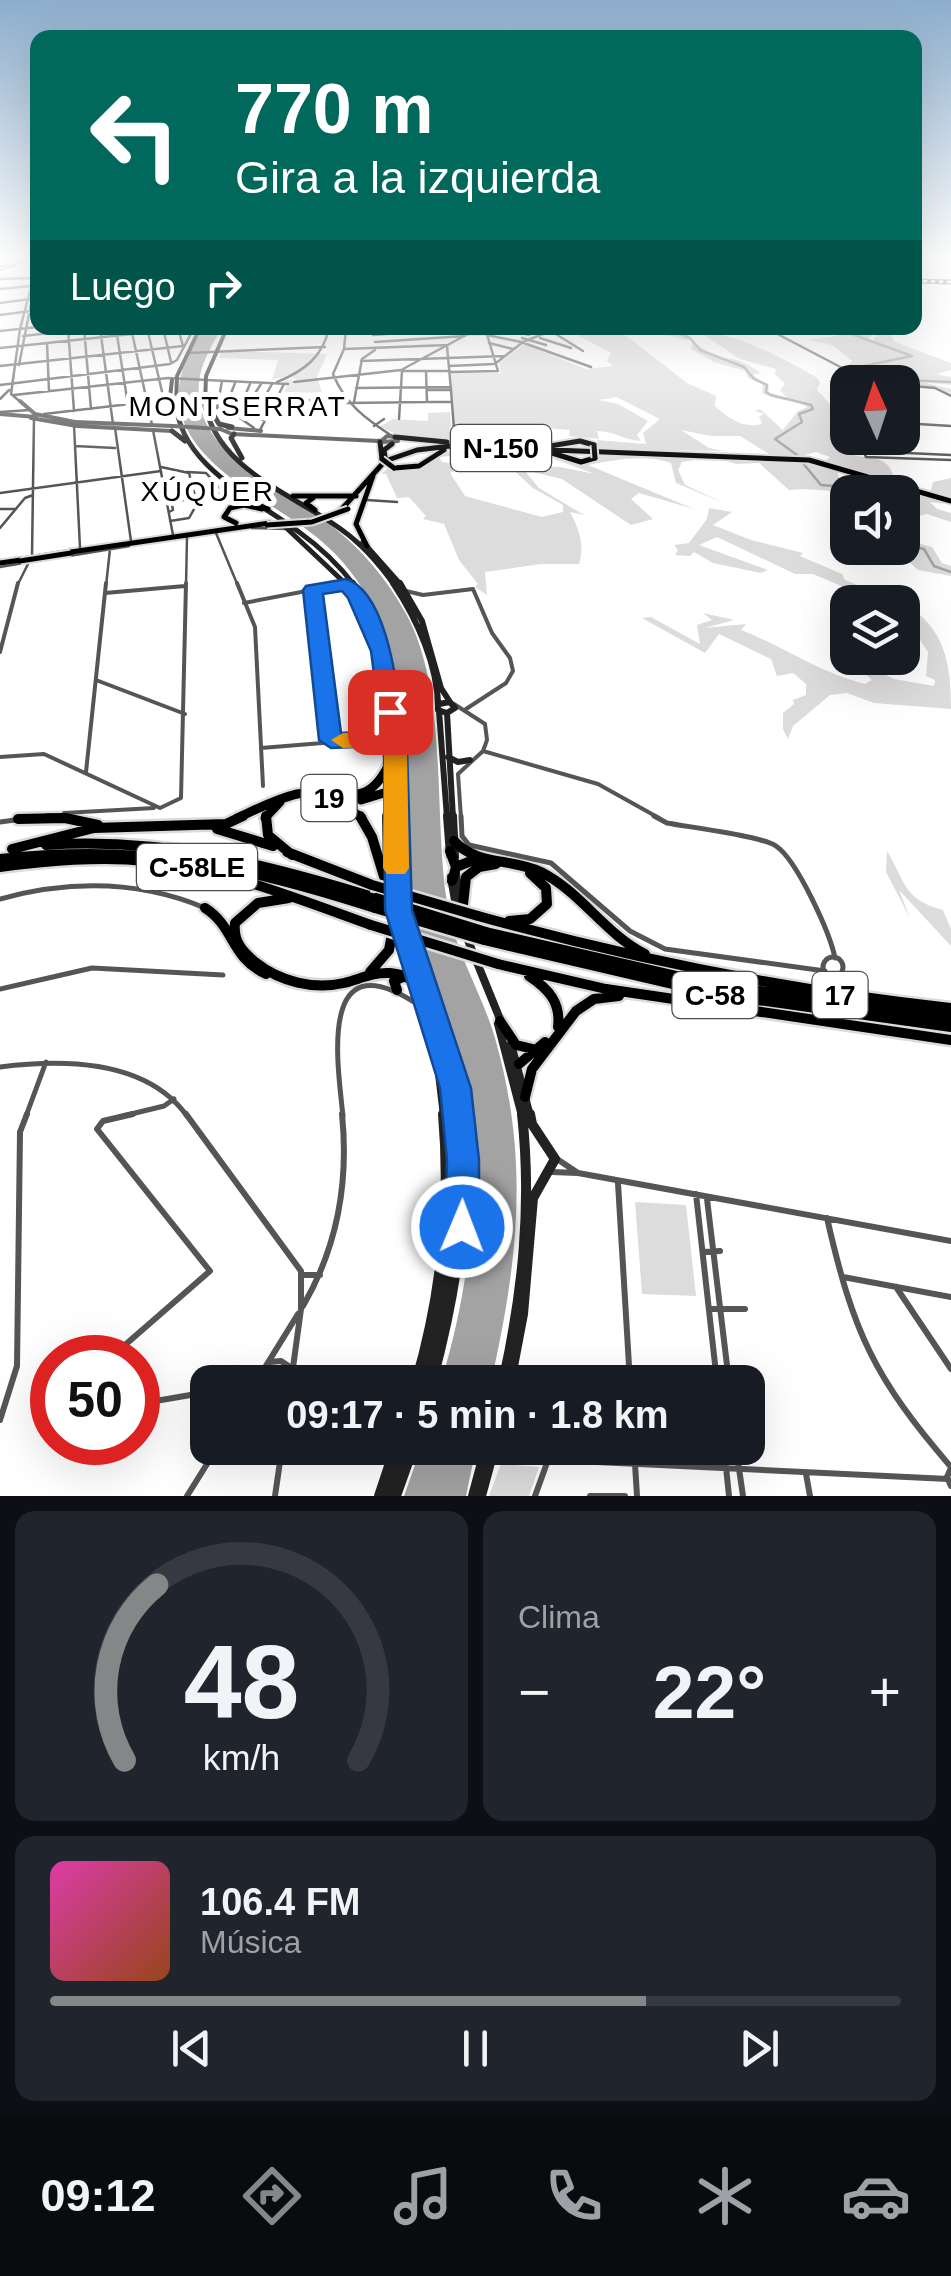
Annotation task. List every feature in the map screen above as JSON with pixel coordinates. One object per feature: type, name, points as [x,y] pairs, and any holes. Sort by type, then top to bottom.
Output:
[{"type":"highway","points":[[6,851],[76,832],[234,822],[292,795],[363,794],[378,786],[388,766]]},
{"type":"highway","points":[[343,801],[387,792],[396,784]]},
{"type":"highway","name":"19","points":[[292,854],[266,832],[264,820],[272,808],[301,797],[343,801],[366,822],[389,894]]},
{"type":"highway","points":[[18,820],[65,818],[120,827]]},
{"type":"highway","points":[[179,826],[239,832],[372,885],[481,917],[730,977]]},
{"type":"highway","name":"C-58","points":[[6,851],[104,842],[195,848],[266,863],[375,903]]},
{"type":"highway","points":[[452,846],[465,853],[528,867],[550,878],[633,949],[730,977]]},
{"type":"highway","points":[[452,846],[456,867],[452,882]]},
{"type":"highway","name":"C-58","points":[[0,859],[72,851],[165,853],[262,871],[485,936],[715,994],[951,1028]]},
{"type":"highway","name":"C-58LE","points":[[0,868],[82,858],[195,866],[371,925],[570,982],[951,1040]]},
{"type":"highway","points":[[456,867],[471,860],[493,859]]},
{"type":"highway","points":[[456,867],[494,864],[527,871],[543,882],[549,894],[545,909],[530,920],[481,917]]},
{"type":"highway","points":[[462,914],[462,886],[479,867]]},
{"type":"highway","points":[[283,978],[242,950],[235,938],[235,923],[248,907],[268,899],[285,897],[307,902]]},
{"type":"highway","points":[[205,908],[222,918],[229,944],[245,964],[317,985],[381,972],[410,978],[424,990]]},
{"type":"highway","points":[[363,976],[384,957],[394,937],[394,923]]},
{"type":"highway","name":"C-58","points":[[485,936],[686,979],[821,1002],[951,1017]]},
{"type":"highway","points":[[498,964],[545,986],[564,1017],[559,1035],[532,1065],[521,1096]]},
{"type":"highway","name":"17","points":[[730,977],[951,1008]]},
{"type":"highway","points":[[397,990],[394,981],[410,978]]},
{"type":"highway","points":[[519,1064],[553,1035],[564,1017],[584,1003],[601,998],[662,998]]},
{"type":"highway","points":[[500,1021],[516,1045],[536,1048]]},
{"type":"main road","points":[[164,400],[170,397],[174,373],[193,335]]},
{"type":"main road","points":[[222,335],[204,381],[204,398],[215,432],[249,467],[295,498],[312,503],[367,546],[406,591],[432,647],[447,707],[452,882],[463,939],[501,1031],[532,1124],[550,1152],[548,1173],[534,1192],[528,1280],[513,1365]]},
{"type":"main road","points":[[174,373],[174,402],[185,441]]},
{"type":"main road","points":[[204,398],[217,422],[233,429],[230,438],[249,467]]},
{"type":"main road","points":[[164,400],[174,402]]},
{"type":"main road","points":[[173,428],[182,428]]},
{"type":"main road","points":[[173,428],[201,462],[316,544],[340,567],[366,602],[382,639],[392,680],[398,910],[456,1088],[463,1173],[458,1260],[436,1365]]},
{"type":"main road","points":[[182,428],[205,461],[290,530],[344,583],[367,614],[382,651],[390,707],[383,740],[388,766]]},
{"type":"main road","points":[[382,439],[384,458],[395,467],[417,467],[444,450],[487,449]]},
{"type":"main road","points":[[367,546],[356,524],[371,472],[417,446],[411,441],[394,440]]},
{"type":"main road","points":[[384,458],[384,449],[394,440],[626,452]]},
{"type":"main road","points":[[524,446],[582,440],[594,445],[597,455],[578,461],[543,451]]},
{"type":"main road","name":"N-150","points":[[394,457],[450,446],[828,463],[951,501]]},
{"type":"main road","name":"N-150","points":[[344,509],[360,499],[373,476],[405,455],[440,448],[703,455]]},
{"type":"main road","points":[[395,467],[414,466],[423,460],[405,455]]},
{"type":"main road","points":[[71,553],[238,527],[316,521],[362,497],[373,476]]},
{"type":"main road","points":[[241,493],[236,504],[225,512],[226,520],[269,524],[344,509]]},
{"type":"main road","points":[[312,503],[362,497]]},
{"type":"main road","points":[[210,532],[222,512],[249,500]]},
{"type":"main road","points":[[312,503],[339,501],[344,509]]},
{"type":"main road","points":[[312,503],[367,552],[400,592],[423,641],[447,707],[452,846]]},
{"type":"main road","points":[[236,504],[264,509]]},
{"type":"main road","points":[[344,527],[356,524]]},
{"type":"main road","points":[[130,543],[238,527]]},
{"type":"main road","points":[[0,564],[238,527]]},
{"type":"main road","points":[[340,567],[344,583]]},
{"type":"main road","points":[[360,740],[383,740],[396,750]]},
{"type":"main road","points":[[383,740],[388,766],[389,894],[394,923],[410,978],[435,1040],[450,1119],[452,1174],[443,1286],[424,1365]]},
{"type":"main road","points":[[448,757],[458,762],[470,760]]},
{"type":"main road","points":[[456,867],[469,948],[519,1064],[526,1167],[524,1258],[505,1365]]},
{"type":"main road","points":[[525,1153],[536,1147],[550,1152]]},
{"type":"main road","points":[[526,1167],[532,1173],[548,1173]]},
{"type":"main road","points":[[382,1496],[390,1465]]},
{"type":"main road","points":[[382,1496],[396,1465]]},
{"type":"main road","points":[[396,1496],[407,1465]]},
{"type":"main road","points":[[473,1496],[484,1465]]},
{"type":"main road","points":[[481,1496],[487,1465]]},
{"type":"street","points":[[18,346],[21,330]]},
{"type":"street","points":[[1,398],[8,395],[21,330]]},
{"type":"street","points":[[23,336],[30,335]]},
{"type":"street","points":[[69,335],[80,548]]},
{"type":"street","points":[[85,335],[91,409]]},
{"type":"street","points":[[0,348],[117,335],[128,404]]},
{"type":"street","points":[[132,335],[173,534]]},
{"type":"street","points":[[1,414],[36,417],[164,400],[149,335]]},
{"type":"street","points":[[165,335],[174,373]]},
{"type":"street","points":[[0,366],[183,346],[181,335]]},
{"type":"street","points":[[258,430],[288,381],[325,348],[328,335]]},
{"type":"street","points":[[345,335],[334,378],[347,402],[394,440]]},
{"type":"street","points":[[376,345],[373,336],[382,335]]},
{"type":"street","points":[[344,350],[466,335]]},
{"type":"street","points":[[401,371],[466,335]]},
{"type":"street","points":[[361,361],[420,360],[474,372],[498,371],[486,335]]},
{"type":"street","points":[[492,335],[522,340],[590,367]]},
{"type":"street","points":[[524,335],[546,345]]},
{"type":"street","points":[[449,367],[496,364],[522,340],[534,335]]},
{"type":"street","points":[[558,335],[583,351]]},
{"type":"street","points":[[780,335],[838,365]]},
{"type":"street","points":[[102,337],[130,543]]},
{"type":"street","points":[[540,338],[571,348]]},
{"type":"street","points":[[537,348],[554,342]]},
{"type":"street","points":[[47,343],[48,391]]},
{"type":"street","points":[[489,343],[514,349]]},
{"type":"street","points":[[354,403],[361,361],[376,345],[447,345]]},
{"type":"street","points":[[447,345],[455,442]]},
{"type":"street","points":[[406,346],[407,367]]},
{"type":"street","points":[[184,353],[325,348]]},
{"type":"street","points":[[312,350],[320,354]]},
{"type":"street","points":[[0,385],[155,366],[204,381],[272,383],[426,371],[506,356]]},
{"type":"street","points":[[473,365],[474,372]]},
{"type":"street","points":[[208,368],[224,381]]},
{"type":"street","points":[[400,419],[401,371]]},
{"type":"street","points":[[426,371],[428,402]]},
{"type":"street","points":[[1,398],[174,373]]},
{"type":"street","points":[[224,381],[217,408],[232,416],[256,414],[272,383]]},
{"type":"street","points":[[228,402],[236,381]]},
{"type":"street","points":[[235,404],[245,397],[252,382]]},
{"type":"street","points":[[233,429],[262,382]]},
{"type":"street","points":[[10,384],[14,397],[36,417]]},
{"type":"street","points":[[920,386],[938,388],[951,396]]},
{"type":"street","points":[[356,388],[451,388]]},
{"type":"street","points":[[265,399],[452,402]]},
{"type":"street","points":[[218,403],[235,404]]},
{"type":"street","points":[[218,403],[230,406],[232,416]]},
{"type":"street","points":[[235,404],[236,413],[258,430]]},
{"type":"street","points":[[1,414],[117,426],[258,430],[394,440]]},
{"type":"street","points":[[240,415],[265,420]]},
{"type":"street","points":[[0,652],[14,592],[31,559],[36,417]]},
{"type":"street","points":[[375,427],[384,419]]},
{"type":"street","points":[[920,424],[951,426]]},
{"type":"street","points":[[375,427],[382,439]]},
{"type":"street","points":[[233,429],[382,439]]},
{"type":"street","points":[[75,446],[116,448]]},
{"type":"street","points":[[865,455],[951,457]]},
{"type":"street","points":[[0,493],[161,470],[206,473],[224,491],[172,502]]},
{"type":"street","points":[[170,521],[189,518],[196,499],[187,472]]},
{"type":"street","points":[[202,490],[205,498]]},
{"type":"street","points":[[165,493],[172,502],[173,510],[169,512]]},
{"type":"street","points":[[0,528],[21,503],[33,497]]},
{"type":"street","points":[[362,497],[397,502]]},
{"type":"street","points":[[0,510],[15,510]]},
{"type":"street","points":[[31,559],[80,548],[210,532],[290,530]]},
{"type":"street","points":[[210,532],[255,627],[263,786]]},
{"type":"street","points":[[0,822],[160,808],[181,798],[186,714],[187,537]]},
{"type":"street","points":[[0,564],[130,543]]},
{"type":"street","points":[[86,772],[111,548]]},
{"type":"street","points":[[244,604],[344,583]]},
{"type":"street","points":[[105,593],[187,586]]},
{"type":"street","points":[[406,591],[427,596],[470,588],[477,594],[492,633],[510,658],[513,671],[506,683],[466,709]]},
{"type":"street","points":[[312,590],[331,740]]},
{"type":"street","points":[[417,610],[419,602],[427,596]]},
{"type":"street","points":[[96,680],[186,714]]},
{"type":"street","points":[[447,707],[466,709],[486,728],[487,740],[482,751],[458,772],[466,843],[551,863],[648,942],[680,952],[835,976],[844,972],[844,965],[835,958],[832,942],[791,864],[775,846],[667,823],[590,781],[482,751]]},
{"type":"street","points":[[261,748],[360,740]]},
{"type":"street","points":[[0,757],[39,752],[160,808]]},
{"type":"street","points":[[0,899],[41,887],[67,885],[159,890],[205,908]]},
{"type":"street","points":[[825,972],[823,960],[835,958]]},
{"type":"street","points":[[0,989],[92,968],[223,975]]},
{"type":"street","points":[[266,1365],[322,1274],[339,1217],[347,1156],[337,1022],[353,993],[382,986],[397,990],[424,1009]]},
{"type":"street","points":[[0,1420],[17,1366],[20,1136],[46,1062]]},
{"type":"street","points":[[0,1067],[46,1062],[104,1069],[158,1086],[174,1099],[298,1264],[301,1308],[293,1365]]},
{"type":"street","points":[[136,1335],[210,1271],[97,1128],[102,1121],[164,1106],[174,1099]]},
{"type":"street","points":[[550,1152],[578,1173]]},
{"type":"street","points":[[548,1173],[578,1173],[951,1241]]},
{"type":"street","points":[[618,1180],[629,1365]]},
{"type":"street","points":[[696,1194],[715,1365]]},
{"type":"street","points":[[707,1196],[717,1252],[727,1365]]},
{"type":"street","points":[[653,1465],[949,1483],[951,1467],[874,1364],[858,1332],[826,1218]]},
{"type":"street","points":[[703,1252],[717,1252]]},
{"type":"street","points":[[301,1274],[312,1278],[322,1274]]},
{"type":"street","points":[[842,1277],[951,1297]]},
{"type":"street","points":[[896,1287],[951,1369]]},
{"type":"street","points":[[710,1309],[745,1309]]},
{"type":"street","points":[[268,1362],[282,1361],[287,1365]]},
{"type":"street","points":[[160,1400],[190,1395]]},
{"type":"street","points":[[187,1496],[206,1465]]},
{"type":"street","points":[[275,1496],[280,1465]]},
{"type":"street","points":[[535,1496],[546,1465]]},
{"type":"street","points":[[635,1465],[637,1496]]},
{"type":"street","points":[[725,1465],[728,1496]]},
{"type":"street","points":[[739,1465],[743,1496]]},
{"type":"street","points":[[806,1474],[810,1496]]},
{"type":"street","points":[[590,1496],[625,1496]]},
{"type":"shaded area","points":[[199,335],[217,335],[200,376],[200,403],[208,427],[243,466],[332,526],[363,555],[398,600],[419,643],[434,715],[447,903],[456,938],[495,1038],[513,1127],[513,1252],[494,1365],[446,1365],[467,1260],[471,1219],[470,1135],[455,1053],[413,935],[404,895],[400,714],[389,643],[369,600],[336,555],[222,470],[201,449],[185,426],[179,399],[183,368]]},
{"type":"shaded area","points":[[578,335],[625,335],[687,383],[716,396],[715,406],[731,418],[742,424],[762,424],[759,416],[764,414],[755,411],[760,409],[783,430],[798,411],[808,407],[762,393],[763,383],[748,378],[745,371],[714,362],[691,349],[693,341],[719,357],[747,364],[761,373],[753,375],[768,385],[769,393],[783,399],[786,397],[780,390],[785,384],[775,374],[776,369],[740,359],[704,335],[729,337],[761,349],[817,378],[817,390],[830,404],[830,455],[873,458],[888,465],[893,475],[872,475],[825,461],[830,457],[816,452],[805,455],[807,458],[774,457],[740,436],[681,430],[709,448],[723,451],[599,449],[597,440],[646,444],[643,433],[660,419],[616,397],[599,400],[618,404],[648,421],[637,435],[641,441],[603,431],[597,431],[599,439],[569,436],[570,430],[509,425],[495,441],[456,441],[451,373],[501,373],[499,363],[524,344],[586,369],[613,366],[607,361],[611,353]]},
{"type":"shaded area","points":[[872,335],[868,340],[872,343],[877,335],[891,335],[893,341],[951,363],[951,370],[936,374],[951,377],[951,385],[922,382],[951,389],[951,394],[920,385],[920,365],[848,365],[852,361],[832,345],[809,340]]},
{"type":"shaded area","points":[[221,353],[327,354],[317,377],[322,393],[284,392],[288,384],[283,381],[292,379],[293,384],[297,380],[288,376],[272,380],[278,360],[219,358]]},
{"type":"shaded area","points":[[450,412],[452,441],[407,438],[379,427],[393,419],[428,421],[428,413]]},
{"type":"shaded area","points":[[452,451],[549,454],[490,453],[490,467],[485,464],[485,453],[439,457],[442,462],[467,466],[450,473],[465,496],[542,517],[563,512],[563,505],[533,488],[510,467],[560,467],[595,474],[551,458],[586,463],[600,454],[708,458],[682,462],[678,470],[685,485],[724,503],[676,483],[671,463],[661,460],[640,458],[588,465],[694,509],[639,493],[631,499],[653,519],[631,525],[562,479],[524,470],[539,488],[584,515],[570,512],[580,537],[579,564],[541,564],[485,572],[487,595],[475,587],[478,584],[459,560],[444,524],[423,519],[426,516],[409,497],[397,498],[386,474],[381,474],[388,468],[417,467]]},
{"type":"shaded area","points":[[714,457],[806,462],[863,475],[845,475],[837,470],[838,475],[830,475],[830,490],[789,490],[759,463],[736,464]]},
{"type":"shaded area","points":[[951,478],[951,499],[930,493],[933,482]]},
{"type":"shaded area","points":[[920,495],[946,504],[930,502],[951,513],[951,522],[927,514],[920,516]]},
{"type":"shaded area","points":[[709,508],[732,512],[713,525],[751,540],[803,553],[800,556],[858,585],[839,585],[813,574],[795,574],[717,537],[699,545],[768,570],[761,573],[713,563],[694,552],[690,556],[675,555],[678,550],[674,545],[689,543],[707,519]]},
{"type":"shaded area","points":[[920,544],[932,547],[942,563],[951,566],[951,576],[918,570],[913,565],[920,565]]},
{"type":"shaded area","points":[[703,613],[734,620],[705,628],[746,624],[741,630],[830,675],[865,684],[872,680],[867,675],[886,675],[934,686],[935,680],[926,676],[928,652],[920,640],[920,616],[943,648],[951,709],[874,703],[847,693],[830,695],[793,726],[788,739],[783,729],[783,713],[794,704],[793,700],[806,695],[806,684],[793,673],[777,676],[771,659],[719,634],[705,653],[642,618],[651,617],[700,644],[697,625],[712,620]]},
{"type":"shaded area","points":[[887,851],[912,895],[943,910],[951,929],[951,946],[899,890],[910,918],[886,872]]},
{"type":"shaded area","points":[[635,1202],[686,1205],[696,1296],[642,1294]]},
{"type":"shaded area","points":[[415,1465],[472,1465],[466,1496],[404,1496]]},
{"type":"shaded area","points":[[501,1465],[539,1467],[529,1496],[489,1496]]},
{"type":"waterway","points":[[683,335],[700,350],[744,367],[754,379],[767,385],[766,392],[771,395],[811,405],[813,409],[799,414],[802,422],[775,439],[797,455]]},
{"type":"waterway","points":[[854,335],[912,356],[863,366],[873,371],[906,380],[951,382]]},
{"type":"waterway","points":[[802,462],[821,485],[830,486]]},
{"type":"waterway","points":[[920,548],[934,566],[951,572]]},
{"type":"slow traffic","points":[[343,740],[384,739],[396,750],[396,868]]},
{"type":"district","name":"MONTSERRAT","points":[[238,406]]},
{"type":"district","name":"XÚQUER","points":[[208,491]]},
{"type":"route","points":[[390,712],[382,651],[357,596],[350,586],[340,584],[312,590],[331,740],[384,739],[396,750],[398,910],[456,1088],[463,1160],[462,1227]]}]
